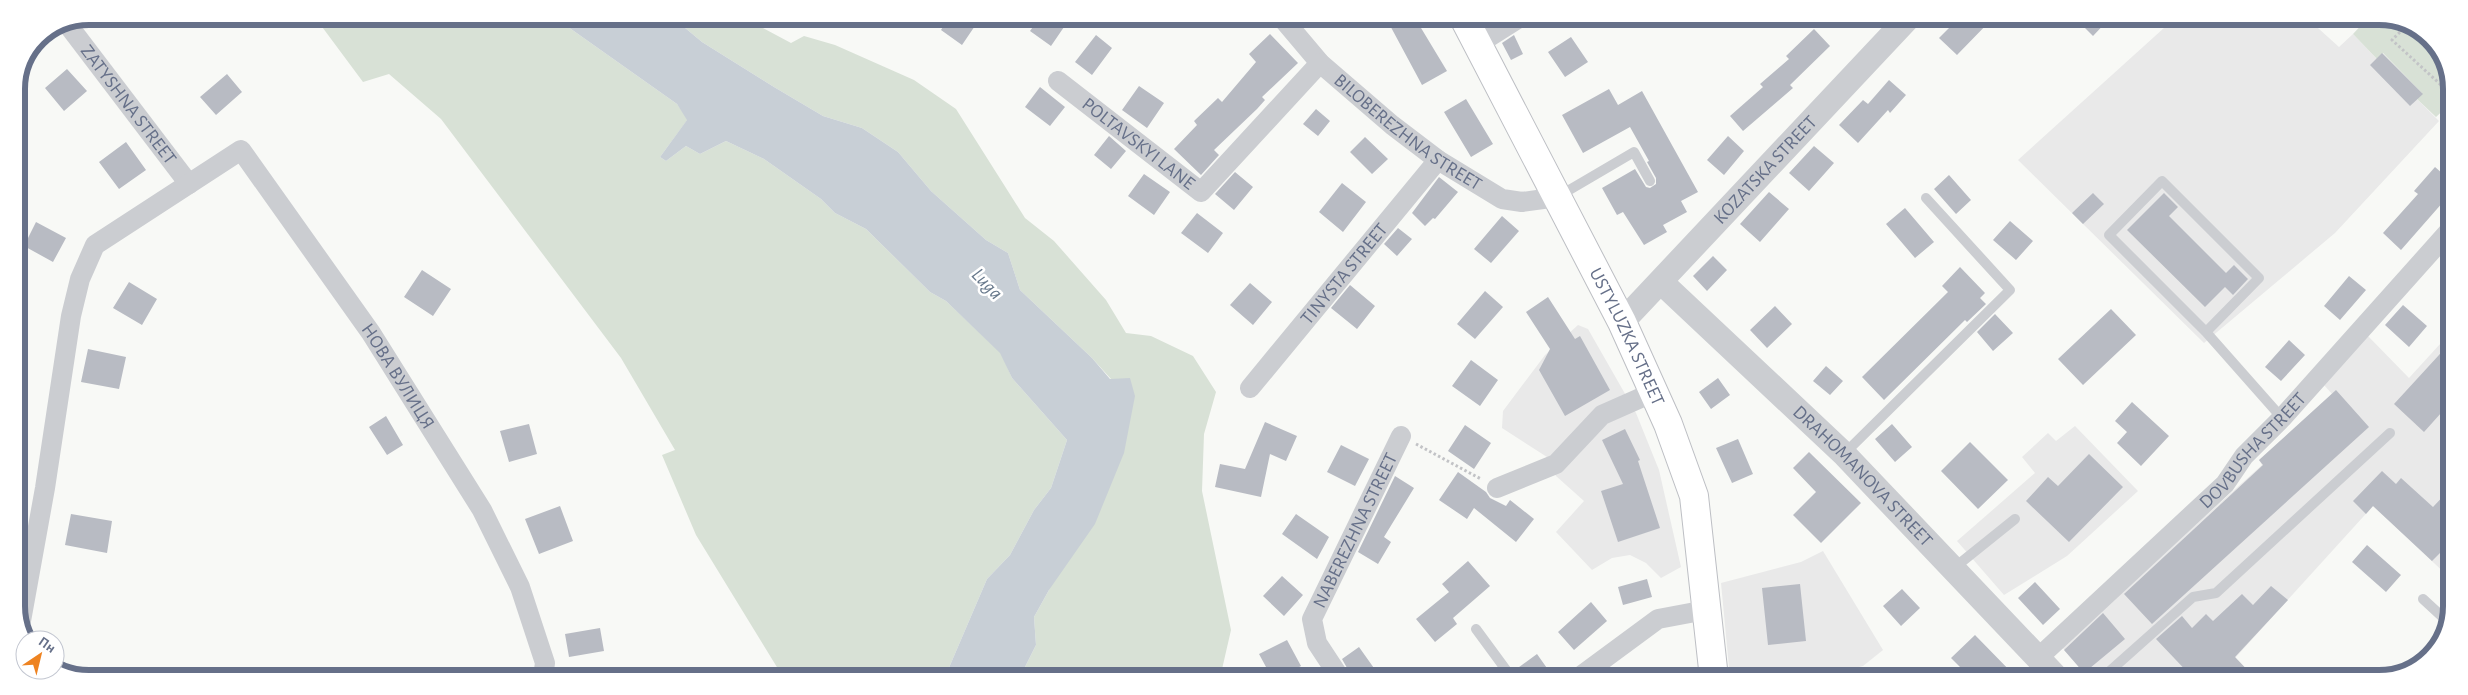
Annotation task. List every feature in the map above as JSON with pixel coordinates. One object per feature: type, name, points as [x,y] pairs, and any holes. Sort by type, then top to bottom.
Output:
[{"type":"main road","name":"USTYLUZKA STREET","points":[[1468,25],[1622,322],[1668,424],[1694,496],[1713,670]]},
{"type":"street","name":"BILOBEREZHNA STREET","points":[[1288,25],[1320,63],[1392,125],[1438,160],[1502,198],[1522,202],[1558,197]]},
{"type":"street","points":[[1478,44],[1508,25]]},
{"type":"street","name":"KOZATSKA STREET","points":[[1622,322],[1901,25]]},
{"type":"street","name":"ZATYSHNA STREET","points":[[70,28],[189,184]]},
{"type":"street","name":"POLTAVSKYI LANE","points":[[1058,81],[1200,192],[1320,63]]},
{"type":"street","name":"НОВА ВУЛИЦЯ","points":[[189,184],[241,150],[371,333],[482,510],[520,588],[545,663],[544,670]]},
{"type":"street","name":"TINYSTA STREET","points":[[1250,388],[1438,160]]},
{"type":"street","points":[[25,599],[45,488],[71,316],[80,279],[95,245],[189,184]]},
{"type":"street","name":"DOVBUSHA STREET","points":[[2038,658],[2225,484],[2244,456],[2282,418],[2443,238]]},
{"type":"street","name":"DRAHOMANOVA STREET","points":[[1661,282],[1844,454],[2049,670]]},
{"type":"street","points":[[1497,488],[1556,464],[1602,415],[1654,392]]},
{"type":"street","name":"NABEREZHNA STREET","points":[[1335,670],[1317,643],[1312,619],[1401,436]]},
{"type":"street","points":[[1589,670],[1658,619],[1706,610]]},
{"type":"lane","points":[[1558,197],[1634,152],[1650,181]]},
{"type":"lane","points":[[2206,332],[2259,278],[2162,181],[2108,235],[2206,332],[2282,418]]},
{"type":"lane","points":[[1844,454],[2010,290],[1926,198]]},
{"type":"lane","points":[[2111,670],[2193,597],[2216,593],[2390,433]]},
{"type":"lane","points":[[1954,568],[2015,519]]},
{"type":"lane","points":[[2423,599],[2442,616]]},
{"type":"lane","points":[[1476,629],[1506,670]]},
{"type":"path","points":[[2402,30],[2392,40],[2443,87]]},
{"type":"path","points":[[1401,436],[1497,488]]},
{"type":"shaded area","points":[[321,25],[565,25],[677,104],[688,119],[660,157],[666,161],[686,146],[700,154],[726,141],[764,159],[821,199],[835,213],[866,229],[930,292],[946,301],[1001,353],[1012,378],[1067,440],[1051,488],[1034,510],[1010,555],[987,579],[948,670],[779,670],[696,535],[662,455],[675,450],[621,358],[441,119],[389,74],[363,82]]},
{"type":"shaded area","points":[[682,25],[757,25],[791,43],[804,36],[835,45],[914,80],[956,109],[1025,218],[1054,241],[1106,300],[1126,333],[1151,336],[1193,356],[1216,392],[1204,434],[1202,491],[1231,630],[1222,670],[1024,670],[1036,645],[1034,617],[1049,590],[1111,379],[1092,358],[1020,290],[1008,253],[986,240],[931,191],[898,152],[862,128],[823,116],[702,42]]},
{"type":"shaded area","points":[[2167,25],[2315,25],[2339,47],[2353,34],[2376,58],[2382,53],[2423,94],[2417,99],[2439,121],[2335,233],[2204,343],[2018,160]]},
{"type":"shaded area","points":[[2361,25],[2395,27],[2414,36],[2424,44],[2434,57],[2442,77],[2443,110],[2436,117],[2417,99],[2422,93],[2383,53],[2377,59],[2353,34]]},
{"type":"shaded area","points":[[1578,325],[1588,329],[1636,413],[1659,470],[1681,567],[1661,578],[1646,563],[1630,555],[1612,558],[1592,570],[1556,532],[1584,501],[1556,476],[1547,457],[1502,428],[1503,411],[1545,355]]},
{"type":"shaded area","points":[[2368,336],[2409,378],[2443,341],[2443,571],[2373,506],[2224,670],[2081,670],[2061,646],[2262,465],[2259,460],[2332,394],[2324,385]]},
{"type":"shaded area","points":[[2075,426],[2138,491],[2067,556],[2004,595],[1957,541],[2035,473],[2022,457],[2048,433],[2056,441]]},
{"type":"shaded area","points":[[1823,551],[1883,650],[1863,666],[1847,670],[1729,670],[1721,583],[1801,562]]},
{"type":"water","name":"Luga","points":[[565,25],[682,25],[702,42],[823,116],[862,128],[898,152],[931,191],[986,240],[1008,253],[1020,290],[1092,358],[1110,379],[1130,378],[1135,396],[1124,453],[1095,524],[1049,590],[1034,617],[1036,645],[1024,670],[948,670],[987,579],[1010,555],[1034,510],[1051,488],[1067,440],[1012,378],[1000,353],[946,301],[930,292],[866,229],[835,213],[821,199],[764,159],[726,141],[700,154],[686,146],[666,161],[660,157],[687,120],[677,104]]},
{"type":"building","points":[[944,25],[976,25],[962,45],[941,30]]},
{"type":"building","points":[[1034,25],[1061,25],[1064,27],[1051,46],[1030,31]]},
{"type":"building","points":[[1390,25],[1419,25],[1447,71],[1422,85]]},
{"type":"building","points":[[1952,25],[1986,25],[1957,55],[1939,38]]},
{"type":"building","points":[[2082,25],[2103,25],[2093,36]]},
{"type":"building","points":[[1814,29],[1830,46],[1790,85],[1793,88],[1743,131],[1730,116],[1763,87],[1760,84],[1789,59],[1786,56]]},
{"type":"building","points":[[1270,34],[1298,63],[1262,97],[1265,100],[1257,109],[1214,150],[1219,155],[1201,175],[1174,149],[1197,125],[1194,121],[1218,98],[1222,102],[1256,62],[1249,54]]},
{"type":"building","points":[[1096,35],[1112,48],[1092,75],[1075,62]]},
{"type":"building","points":[[1514,35],[1523,54],[1511,60],[1502,43]]},
{"type":"building","points":[[1571,37],[1588,62],[1565,77],[1548,52]]},
{"type":"building","points":[[2382,53],[2423,94],[2410,106],[2370,65]]},
{"type":"building","points":[[67,69],[87,91],[64,111],[45,88]]},
{"type":"building","points":[[227,74],[242,92],[216,115],[200,97]]},
{"type":"building","points":[[1889,80],[1906,95],[1890,113],[1888,110],[1858,143],[1839,125],[1863,100],[1868,104]]},
{"type":"building","points":[[1139,86],[1164,103],[1147,128],[1122,110]]},
{"type":"building","points":[[1040,87],[1065,107],[1050,126],[1025,107]]},
{"type":"building","points":[[1609,89],[1618,105],[1642,91],[1698,192],[1681,201],[1687,212],[1663,225],[1667,232],[1644,245],[1623,212],[1617,215],[1602,188],[1635,169],[1646,187],[1650,188],[1656,184],[1656,178],[1647,162],[1649,161],[1630,127],[1583,153],[1562,115]]},
{"type":"building","points":[[1466,99],[1493,144],[1471,157],[1444,112]]},
{"type":"building","points":[[1316,109],[1330,121],[1318,136],[1303,124]]},
{"type":"building","points":[[1109,136],[1126,151],[1111,169],[1094,155]]},
{"type":"building","points":[[1728,136],[1744,151],[1724,175],[1707,160]]},
{"type":"building","points":[[1365,137],[1388,159],[1372,174],[1350,152]]},
{"type":"building","points":[[126,142],[146,170],[119,189],[99,162]]},
{"type":"building","points":[[1814,146],[1834,163],[1809,191],[1789,173]]},
{"type":"building","points":[[2435,167],[2443,174],[2443,202],[2401,250],[2383,233],[2418,194],[2414,191]]},
{"type":"building","points":[[1235,172],[1253,187],[1234,210],[1215,194]]},
{"type":"building","points":[[1144,174],[1170,192],[1154,215],[1128,196]]},
{"type":"building","points":[[1949,175],[1971,200],[1956,214],[1934,189]]},
{"type":"building","points":[[1439,177],[1458,192],[1435,219],[1433,218],[1425,226],[1412,213]]},
{"type":"building","points":[[1342,183],[1366,202],[1343,232],[1319,212]]},
{"type":"building","points":[[1769,192],[1789,209],[1760,242],[1740,224]]},
{"type":"building","points":[[2093,193],[2104,204],[2083,224],[2072,213]]},
{"type":"building","points":[[2164,193],[2178,207],[2169,216],[2226,273],[2234,265],[2248,279],[2233,295],[2225,287],[2205,307],[2127,230]]},
{"type":"building","points":[[1905,208],[1934,242],[1915,258],[1886,224]]},
{"type":"building","points":[[1197,213],[1223,233],[1208,253],[1181,233]]},
{"type":"building","points":[[1502,216],[1519,231],[1491,263],[1474,249]]},
{"type":"building","points":[[2010,221],[2033,241],[2016,260],[1993,240]]},
{"type":"building","points":[[36,222],[66,238],[53,262],[25,247]]},
{"type":"building","points":[[1398,228],[1412,239],[1397,256],[1384,244]]},
{"type":"building","points":[[1713,256],[1727,270],[1707,291],[1693,276]]},
{"type":"building","points":[[1960,267],[1985,293],[1980,298],[1986,304],[1967,322],[1965,320],[1884,400],[1862,377],[1948,292],[1942,286]]},
{"type":"building","points":[[422,270],[451,289],[433,316],[404,297]]},
{"type":"building","points":[[2349,276],[2366,290],[2340,320],[2324,306]]},
{"type":"building","points":[[129,282],[157,299],[142,325],[113,308]]},
{"type":"building","points":[[1250,283],[1272,302],[1253,325],[1230,305]]},
{"type":"building","points":[[1350,285],[1375,306],[1357,329],[1331,308]]},
{"type":"building","points":[[1485,291],[1503,307],[1475,339],[1457,324]]},
{"type":"building","points":[[1548,297],[1575,339],[1580,336],[1610,390],[1565,416],[1539,370],[1550,349],[1526,312]]},
{"type":"building","points":[[2403,305],[2427,326],[2409,347],[2385,325]]},
{"type":"building","points":[[1775,306],[1792,324],[1767,348],[1750,330]]},
{"type":"building","points":[[2111,309],[2136,335],[2083,385],[2058,359]]},
{"type":"building","points":[[1995,314],[2013,333],[1993,351],[1977,332]]},
{"type":"building","points":[[2289,340],[2305,355],[2281,381],[2265,367]]},
{"type":"building","points":[[88,349],[126,357],[119,389],[81,382]]},
{"type":"building","points":[[2443,351],[2443,411],[2424,432],[2394,404]]},
{"type":"building","points":[[1471,360],[1498,380],[1480,406],[1452,386]]},
{"type":"building","points":[[1826,366],[1843,381],[1830,395],[1813,381]]},
{"type":"building","points":[[1718,378],[1730,395],[1711,409],[1699,392]]},
{"type":"building","points":[[2336,390],[2369,427],[2152,624],[2124,594],[2263,465],[2259,460]]},
{"type":"building","points":[[2132,402],[2169,436],[2141,466],[2117,443],[2127,432],[2115,421]]},
{"type":"building","points":[[386,416],[403,445],[387,455],[369,427]]},
{"type":"building","points":[[1265,422],[1297,436],[1286,461],[1270,454],[1261,497],[1215,487],[1220,464],[1245,469]]},
{"type":"building","points":[[529,424],[537,454],[509,462],[500,431]]},
{"type":"building","points":[[1892,424],[1912,447],[1895,462],[1875,439]]},
{"type":"building","points":[[1465,425],[1491,443],[1474,469],[1448,451]]},
{"type":"building","points":[[1625,429],[1640,460],[1638,461],[1660,528],[1618,542],[1601,491],[1623,484],[1602,440]]},
{"type":"building","points":[[1738,439],[1753,474],[1732,483],[1716,448]]},
{"type":"building","points":[[1970,442],[2008,480],[1978,509],[1941,471]]},
{"type":"building","points":[[1341,445],[1369,459],[1355,486],[1327,472]]},
{"type":"building","points":[[1809,452],[1861,503],[1821,543],[1793,515],[1816,492],[1793,468]]},
{"type":"building","points":[[2089,454],[2123,487],[2069,542],[2026,501],[2048,477],[2058,486]]},
{"type":"building","points":[[2382,471],[2396,484],[2401,478],[2433,507],[2443,496],[2443,550],[2432,561],[2373,506],[2366,514],[2353,501]]},
{"type":"building","points":[[1458,472],[1486,492],[1490,498],[1506,506],[1510,500],[1534,519],[1516,542],[1474,508],[1467,519],[1439,500]]},
{"type":"building","points":[[1395,476],[1414,488],[1384,537],[1391,542],[1378,564],[1358,552]]},
{"type":"building","points":[[560,506],[573,541],[539,554],[525,519]]},
{"type":"building","points":[[71,514],[112,521],[107,553],[65,545]]},
{"type":"building","points":[[1296,514],[1329,537],[1317,559],[1282,534]]},
{"type":"building","points":[[2367,545],[2401,575],[2386,592],[2352,562]]},
{"type":"building","points":[[1468,561],[1490,586],[1453,618],[1457,624],[1435,642],[1416,619],[1449,592],[1442,584]]},
{"type":"building","points":[[1282,576],[1303,595],[1284,616],[1263,596]]},
{"type":"building","points":[[1647,579],[1652,597],[1623,605],[1618,587]]},
{"type":"building","points":[[2035,582],[2060,609],[2043,625],[2018,598]]},
{"type":"building","points":[[1800,584],[1806,641],[1768,645],[1762,588]]},
{"type":"building","points":[[2271,586],[2288,600],[2235,657],[2247,670],[2185,670],[2156,639],[2182,616],[2192,628],[2206,614],[2213,621],[2242,594],[2253,605]]},
{"type":"building","points":[[1902,589],[1920,608],[1901,626],[1883,606]]},
{"type":"building","points":[[1591,602],[1607,621],[1574,650],[1558,632]]},
{"type":"building","points":[[2103,613],[2125,639],[2088,670],[2081,670],[2064,650]]},
{"type":"building","points":[[600,628],[604,651],[569,657],[565,634]]},
{"type":"building","points":[[1975,635],[2009,670],[1963,670],[1951,658]]},
{"type":"building","points":[[1287,640],[1301,666],[1294,670],[1268,670],[1259,654]]},
{"type":"building","points":[[1359,647],[1375,670],[1348,670],[1342,659]]},
{"type":"building","points":[[1537,654],[1548,670],[1515,670]]}]
